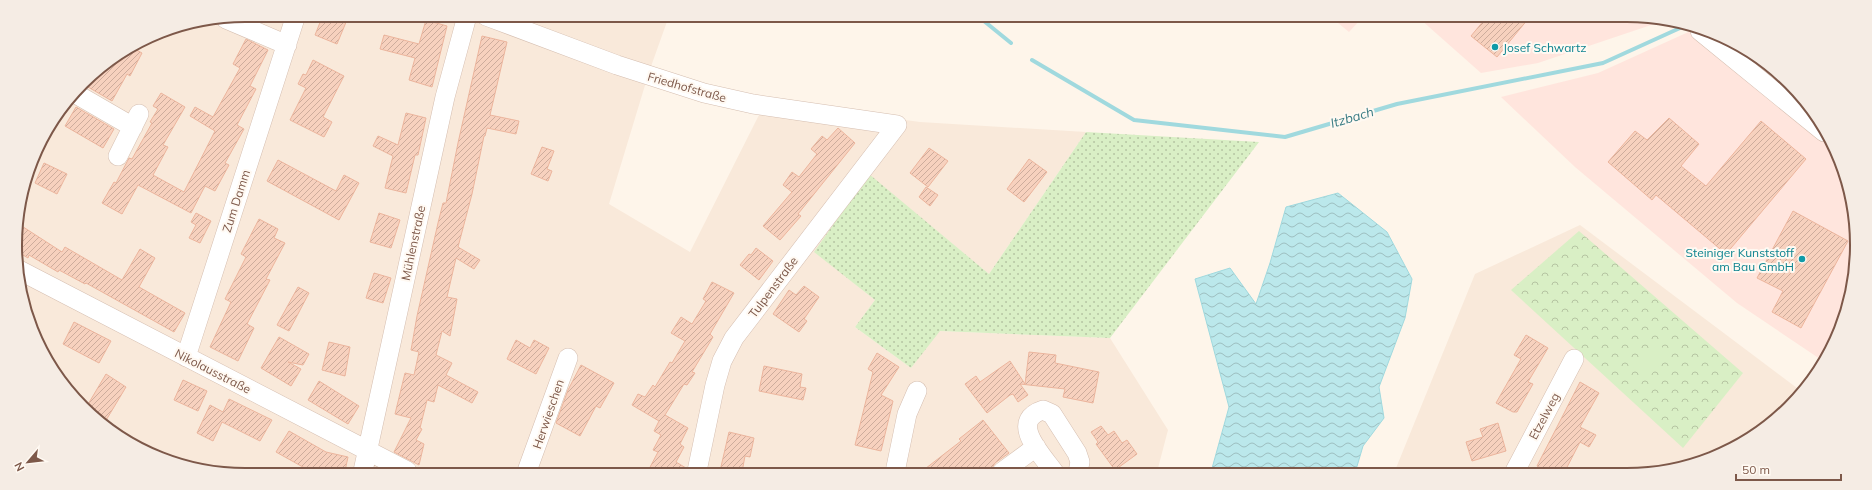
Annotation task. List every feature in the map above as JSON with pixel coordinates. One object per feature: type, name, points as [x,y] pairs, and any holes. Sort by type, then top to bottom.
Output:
[{"type":"street","points":[[233,22],[286,45]]},
{"type":"street","name":"Zum Damm","points":[[186,357],[294,22]]},
{"type":"street","name":"Mühlenstraße","points":[[364,468],[445,97],[465,22]]},
{"type":"street","name":"Friedhofstraße","points":[[502,22],[617,65],[704,93],[753,104],[897,125]]},
{"type":"street","points":[[1708,37],[1814,123]]},
{"type":"street","points":[[79,95],[136,120],[118,156]]},
{"type":"street","name":"Tulpenstraße","points":[[699,468],[715,384],[722,361],[734,338],[897,125]]},
{"type":"street","name":"Nikolausstraße","points":[[24,272],[401,468]]},
{"type":"street","name":"Herwieschen","points":[[529,468],[568,358]]},
{"type":"street","name":"Etzelweg","points":[[1517,468],[1574,359]]},
{"type":"street","points":[[896,468],[907,414],[917,391]]},
{"type":"street","points":[[1051,468],[1036,447],[1027,430],[1028,422],[1034,413],[1043,410],[1052,414],[1077,453],[1080,462],[1079,468]]},
{"type":"street","points":[[1007,468],[1036,447]]},
{"type":"shaded area","points":[[230,22],[667,22],[649,72],[609,204],[690,252],[766,101],[920,122],[1086,132],[989,274],[869,175],[815,252],[875,300],[855,327],[911,368],[939,331],[1110,338],[1168,430],[1158,468],[230,468],[201,464],[173,456],[146,445],[109,422],[87,403],[60,369],[45,344],[39,330],[26,289],[22,260],[22,230],[26,201],[34,173],[45,146],[68,109],[87,87],[109,68],[146,45],[173,34],[201,26]]},
{"type":"shaded area","points":[[1337,22],[1358,22],[1349,32]]},
{"type":"shaded area","points":[[1423,22],[1642,22],[1655,24],[1538,63],[1481,73]]},
{"type":"shaded area","points":[[1690,31],[1726,45],[1763,68],[1785,87],[1804,109],[1827,146],[1838,173],[1846,201],[1850,230],[1850,260],[1846,289],[1833,330],[1819,358],[1737,303],[1575,167],[1501,97],[1598,73]]},
{"type":"shaded area","points":[[1580,225],[1798,389],[1774,413],[1738,438],[1712,451],[1671,464],[1642,468],[1396,468],[1475,274]]},
{"type":"green space","points":[[1086,132],[1259,142],[1110,338],[940,331],[911,368],[855,327],[875,300],[814,252],[869,174],[989,274]]},
{"type":"green space","points":[[1579,231],[1743,373],[1683,448],[1511,290]]},
{"type":"green space","points":[[1656,342],[1670,354],[1646,380],[1633,368]]},
{"type":"water","points":[[1338,193],[1387,232],[1412,279],[1405,318],[1379,387],[1384,418],[1363,446],[1356,468],[1212,468],[1229,407],[1195,279],[1230,268],[1256,304],[1270,263],[1286,207]]},
{"type":"building","points":[[320,22],[346,22],[337,44],[315,35]]},
{"type":"building","points":[[425,22],[433,22],[447,26],[432,87],[409,80],[415,58],[380,49],[384,35],[419,44]]},
{"type":"building","name":"Josef Schwartz","points":[[1483,22],[1526,22],[1497,57],[1471,36]]},
{"type":"building","points":[[482,36],[507,42],[490,115],[519,121],[516,134],[487,128],[484,136],[472,194],[458,247],[480,260],[474,269],[456,258],[447,297],[457,299],[450,336],[442,331],[436,355],[452,363],[446,375],[478,392],[472,403],[438,385],[434,402],[427,400],[420,428],[422,429],[416,440],[424,444],[419,465],[394,452],[411,418],[395,414],[405,373],[414,375],[419,352],[411,350],[417,316],[443,203],[446,203]]},
{"type":"building","points":[[246,39],[268,50],[250,86],[256,89],[237,125],[244,129],[225,163],[229,165],[215,191],[205,186],[191,213],[138,185],[122,214],[102,203],[114,182],[116,183],[129,158],[132,159],[152,123],[150,122],[158,109],[153,106],[161,93],[185,107],[163,145],[168,147],[153,175],[184,192],[215,131],[190,116],[195,107],[213,117],[240,68],[233,64]]},
{"type":"building","points":[[137,50],[142,53],[130,76],[127,74],[112,101],[88,87],[109,68],[133,52]]},
{"type":"building","points":[[313,60],[344,76],[323,117],[332,122],[324,137],[290,120],[306,88],[298,84],[303,74],[306,75]]},
{"type":"building","points":[[76,107],[114,129],[103,148],[65,126]]},
{"type":"building","points":[[406,113],[426,118],[418,155],[415,155],[406,193],[385,188],[393,156],[373,146],[378,136],[398,145]]},
{"type":"building","points":[[1669,118],[1699,144],[1681,166],[1706,186],[1761,121],[1806,159],[1726,254],[1656,195],[1652,200],[1608,162],[1635,131],[1647,140]]},
{"type":"building","points":[[838,128],[855,143],[798,214],[801,216],[780,240],[763,226],[792,192],[783,185],[792,172],[799,177],[817,154],[811,149],[822,136],[827,140]]},
{"type":"building","points":[[542,147],[554,151],[547,169],[552,171],[548,181],[531,174]]},
{"type":"building","points":[[929,148],[948,161],[928,187],[910,173]]},
{"type":"building","points":[[1029,159],[1047,172],[1024,202],[1007,189]]},
{"type":"building","points":[[278,160],[336,191],[344,175],[359,183],[339,220],[267,181]]},
{"type":"building","points":[[44,163],[67,174],[57,194],[35,183]]},
{"type":"building","points":[[926,187],[938,195],[930,206],[919,197]]},
{"type":"building","name":"Steiniger Kunststoff am Bau GmbH","points":[[1793,211],[1848,241],[1801,328],[1772,312],[1783,291],[1757,278]]},
{"type":"building","points":[[196,213],[211,221],[200,243],[189,238],[196,225],[191,222]]},
{"type":"building","points":[[379,213],[400,220],[391,248],[370,242]]},
{"type":"building","points":[[259,219],[278,229],[274,238],[285,243],[266,279],[270,280],[247,324],[254,328],[238,361],[210,347],[231,302],[225,299],[246,257],[241,254]]},
{"type":"building","points":[[22,227],[62,252],[65,247],[122,280],[140,249],[155,258],[139,287],[185,313],[174,332],[86,283],[85,284],[59,270],[58,272],[29,255],[28,258],[22,254]]},
{"type":"building","points":[[756,248],[773,261],[759,280],[740,265]]},
{"type":"building","points":[[374,273],[391,278],[383,303],[366,298]]},
{"type":"building","points":[[712,282],[734,293],[710,334],[713,337],[692,372],[695,373],[687,385],[684,384],[665,415],[688,428],[680,444],[684,447],[676,462],[686,468],[650,468],[658,452],[653,450],[661,435],[654,431],[659,421],[632,405],[638,394],[645,397],[653,385],[655,387],[670,362],[672,363],[685,341],[671,333],[681,317],[692,324],[706,301],[703,299]]},
{"type":"building","points":[[804,286],[819,297],[804,319],[807,321],[799,332],[773,314],[789,290],[796,295]]},
{"type":"building","points":[[298,287],[309,293],[289,331],[277,325]]},
{"type":"building","points":[[74,322],[111,341],[99,363],[63,344]]},
{"type":"building","points":[[1526,335],[1548,348],[1528,382],[1533,384],[1517,412],[1513,412],[1496,403],[1521,359],[1514,355]]},
{"type":"building","points":[[279,337],[309,354],[303,365],[288,362],[301,369],[291,386],[261,368]]},
{"type":"building","points":[[516,340],[530,348],[534,340],[549,348],[536,374],[507,359]]},
{"type":"building","points":[[329,342],[350,347],[345,376],[322,370]]},
{"type":"building","points":[[1029,352],[1056,355],[1055,363],[1099,372],[1093,403],[1063,397],[1065,389],[1020,384],[1028,395],[1018,402],[1013,394],[1010,395],[987,413],[965,384],[976,376],[980,382],[1010,361],[1025,384]]},
{"type":"building","points":[[877,353],[899,367],[881,395],[893,401],[881,451],[855,445],[873,372],[868,369]]},
{"type":"building","points":[[581,365],[614,383],[600,408],[596,406],[580,436],[556,423],[568,390]]},
{"type":"building","points":[[764,366],[802,374],[800,387],[806,388],[803,400],[759,391]]},
{"type":"building","points":[[106,374],[126,387],[106,420],[88,404]]},
{"type":"building","points":[[183,380],[207,391],[198,411],[174,400]]},
{"type":"building","points":[[319,381],[359,406],[348,424],[308,400]]},
{"type":"building","points":[[1580,382],[1599,393],[1580,427],[1596,435],[1589,447],[1580,442],[1567,468],[1541,468],[1537,466]]},
{"type":"building","points":[[229,399],[272,420],[260,441],[222,422],[213,441],[197,433],[210,405],[223,412]]},
{"type":"building","points":[[983,420],[1009,453],[995,463],[992,468],[926,468],[961,441],[959,439]]},
{"type":"building","points":[[1498,423],[1506,451],[1472,461],[1466,442],[1483,437],[1480,429]]},
{"type":"building","points":[[1101,426],[1108,435],[1114,431],[1122,443],[1127,440],[1137,454],[1118,468],[1114,468],[1096,444],[1098,442],[1091,432]]},
{"type":"building","points":[[289,431],[326,452],[348,457],[346,468],[305,468],[276,452]]},
{"type":"building","points":[[729,432],[754,438],[750,457],[745,456],[743,468],[721,468]]},
{"type":"waterway","name":"Itzbach","points":[[985,22],[1011,43]]},
{"type":"waterway","name":"Itzbach","points":[[1032,60],[1134,120],[1285,137],[1397,104],[1603,63],[1679,28]]},
{"type":"place","name":"Josef Schwartz","points":[[1495,47]]},
{"type":"place","name":"Steiniger Kunststoff am Bau GmbH","points":[[1802,259]]}]
